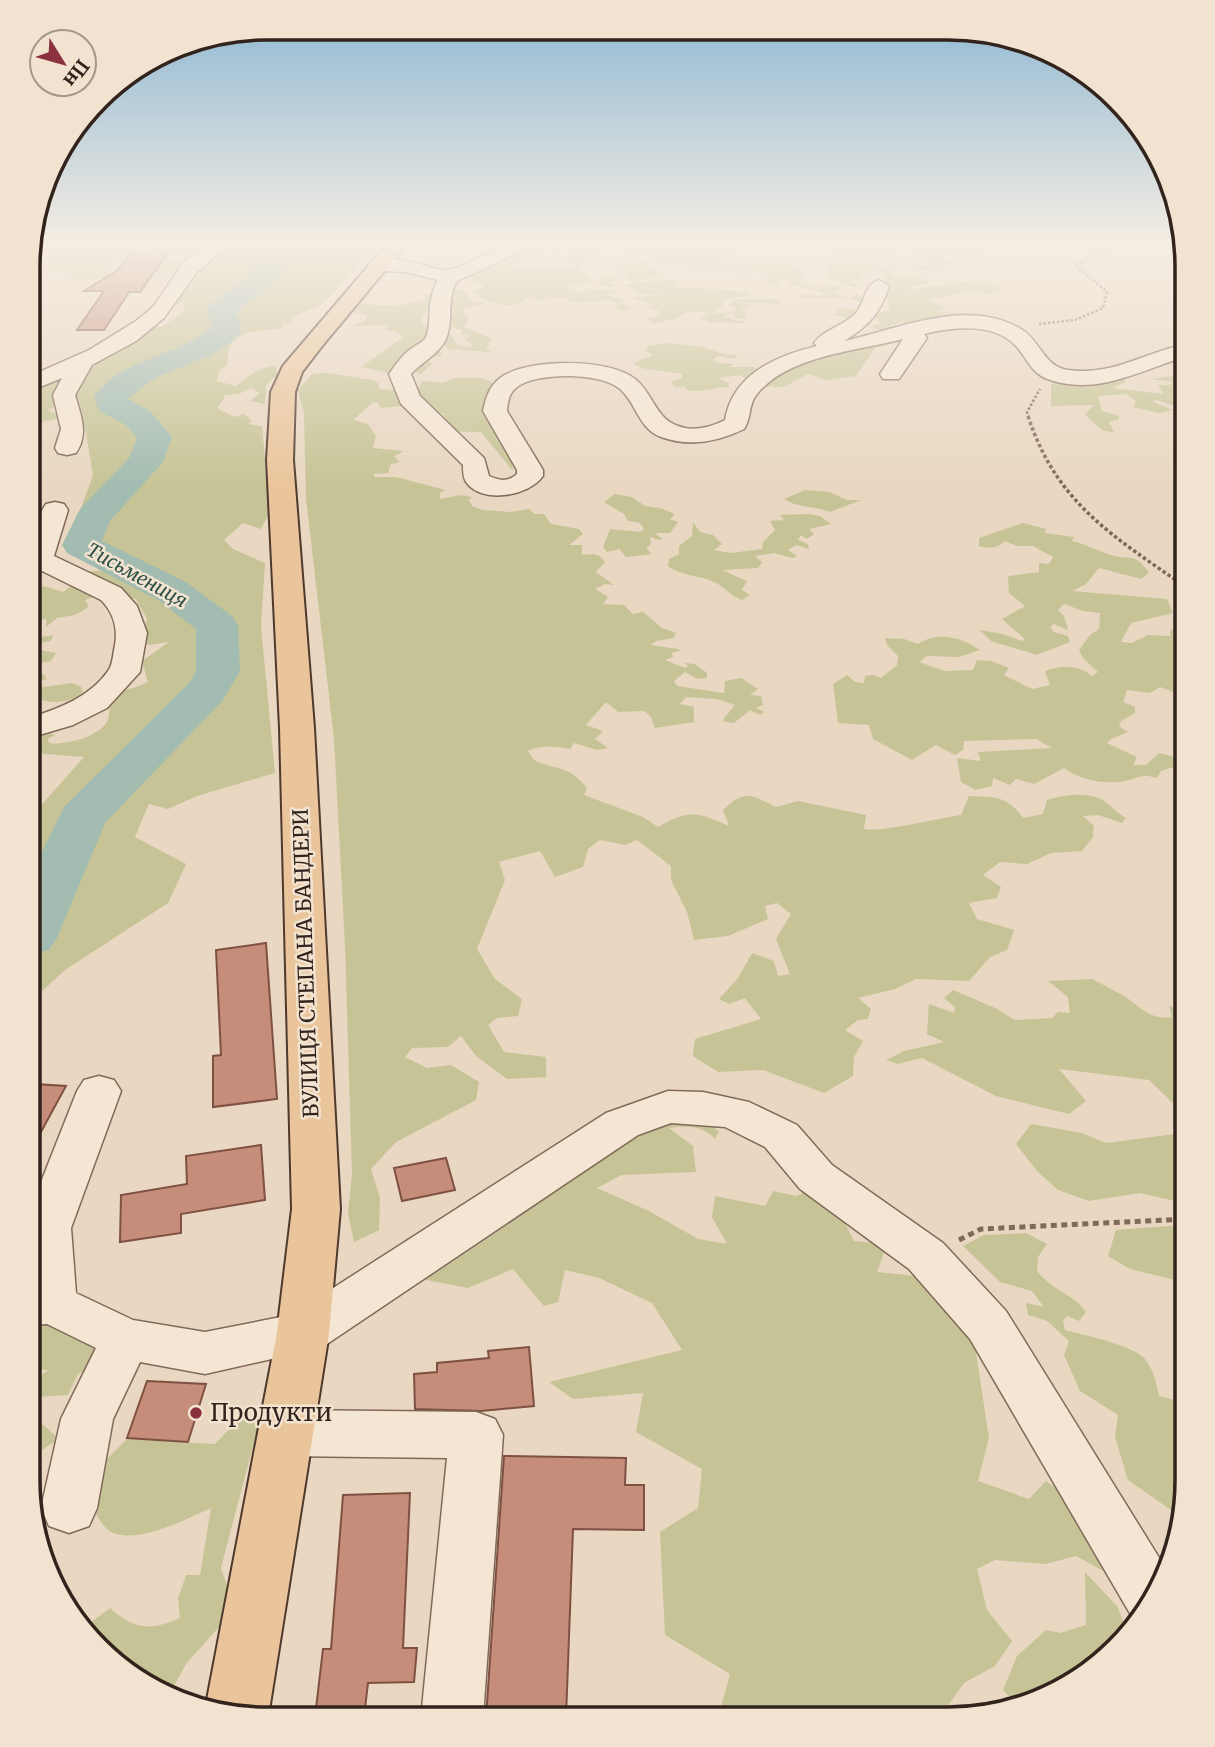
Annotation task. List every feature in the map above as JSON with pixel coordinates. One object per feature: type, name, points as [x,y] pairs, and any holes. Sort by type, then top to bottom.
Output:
[{"type":"main road","name":"ВУЛИЦЯ СТЕПАНА БАНДЕРИ","points":[[238,1705],[303,1333],[316,1209],[297,728],[280,460],[283,392],[291,371],[330,325]]},
{"type":"street","points":[[40,380],[84,360],[136,332],[145,325]]},
{"type":"street","points":[[440,325],[434,342],[414,357],[400,373],[409,399],[475,464],[477,479],[496,488],[518,487],[530,476],[530,470],[495,411],[499,392],[522,377],[561,370],[590,370],[611,375],[626,382],[650,418],[669,431],[688,436],[704,436],[725,431],[736,424],[743,396],[765,375],[857,325]]},
{"type":"street","points":[[808,353],[858,345],[937,325]]},
{"type":"street","points":[[981,325],[1005,328],[1026,341],[1037,362],[1049,373],[1101,379],[1175,354]]},
{"type":"street","points":[[891,374],[916,338],[906,331]]},
{"type":"street","points":[[66,448],[73,429],[64,395],[84,360]]},
{"type":"street","points":[[40,556],[55,510]]},
{"type":"street","points":[[40,560],[111,594],[123,606],[132,633],[125,672],[96,701],[62,718],[40,725]]},
{"type":"street","points":[[99,1091],[47,1228],[40,1304],[125,1339],[205,1353],[303,1333],[622,1124],[668,1107],[703,1108],[734,1113],[780,1136],[816,1177],[926,1256],[988,1325],[1146,1589]]},
{"type":"street","points":[[69,1508],[87,1419],[125,1339]]},
{"type":"street","points":[[286,1433],[476,1436],[453,1707]]},
{"type":"path","points":[[1005,328],[1035,325]]},
{"type":"path","points":[[1049,373],[1027,412],[1034,440],[1061,488],[1084,513],[1175,579]]},
{"type":"path","points":[[926,1256],[981,1230],[1174,1220]]},
{"type":"shaded area","points":[[152,325],[162,327],[165,325],[284,326],[281,329],[242,335],[236,339],[228,353],[227,365],[219,371],[217,381],[236,386],[259,370],[276,366],[277,375],[266,385],[265,404],[250,401],[260,393],[251,388],[239,394],[223,395],[225,397],[217,408],[234,417],[244,414],[252,421],[248,424],[262,426],[270,512],[261,529],[243,523],[224,540],[233,549],[265,563],[261,626],[275,773],[197,796],[168,809],[149,804],[135,837],[186,864],[168,903],[65,970],[40,993],[40,807],[84,757],[40,753],[43,742],[40,742],[40,729],[55,735],[48,739],[49,743],[56,744],[73,741],[99,730],[108,719],[111,696],[148,682],[142,661],[169,642],[148,645],[142,640],[147,619],[136,599],[104,596],[91,598],[85,600],[89,607],[75,615],[57,618],[46,627],[46,619],[40,620],[40,587],[63,592],[71,586],[82,589],[71,573],[108,570],[68,544],[93,475],[85,427],[75,409],[56,397],[52,402],[59,405],[48,410],[64,418],[40,424],[40,382],[74,368]]},
{"type":"shaded area","points":[[356,325],[424,325],[427,334],[449,333],[458,345],[474,345],[465,340],[472,336],[461,334],[463,331],[450,325],[465,325],[464,327],[493,339],[486,348],[491,352],[447,349],[444,344],[438,347],[442,356],[426,357],[432,364],[421,374],[413,371],[395,374],[361,367],[403,337],[397,332],[385,330],[388,325],[353,326]]},
{"type":"shaded area","points":[[894,325],[890,326],[892,330],[849,344],[840,340],[853,340],[870,333],[883,332],[870,326]]},
{"type":"shaded area","points":[[902,336],[909,339],[875,348],[856,376],[826,380],[808,374],[784,387],[758,386],[810,362]]},
{"type":"shaded area","points":[[667,343],[701,347],[728,355],[738,354],[734,359],[719,356],[713,359],[718,363],[733,364],[730,367],[754,367],[759,371],[749,381],[740,375],[718,378],[729,383],[729,387],[692,391],[674,386],[672,382],[682,378],[682,374],[641,368],[633,363],[653,355],[646,351],[648,346]]},
{"type":"shaded area","points":[[327,373],[372,380],[378,383],[380,389],[400,390],[405,403],[403,406],[381,408],[378,402],[372,403],[353,420],[368,424],[376,436],[373,448],[404,451],[394,456],[400,462],[391,464],[388,473],[374,474],[374,477],[396,477],[445,490],[440,493],[440,499],[461,495],[472,497],[469,500],[472,506],[482,510],[511,512],[529,509],[535,514],[544,514],[551,524],[579,529],[583,534],[569,545],[582,545],[582,555],[595,555],[603,559],[605,562],[596,572],[614,585],[605,584],[595,589],[608,597],[603,604],[624,605],[633,614],[643,612],[662,628],[676,633],[673,638],[656,641],[651,645],[678,649],[680,651],[671,653],[673,657],[665,660],[685,668],[688,666],[685,663],[695,664],[707,673],[707,678],[698,679],[685,672],[674,681],[677,686],[724,693],[725,681],[741,678],[758,689],[750,695],[761,696],[763,705],[756,708],[765,712],[760,715],[750,710],[734,723],[722,721],[735,705],[716,699],[686,697],[680,704],[694,707],[694,722],[655,728],[651,717],[644,711],[618,712],[606,702],[586,725],[603,731],[595,739],[608,748],[597,750],[574,743],[570,749],[549,747],[528,751],[534,760],[562,769],[580,780],[587,788],[584,795],[643,817],[658,827],[677,817],[693,814],[729,826],[723,810],[737,799],[748,796],[776,807],[798,801],[866,815],[864,829],[872,830],[961,815],[969,796],[1000,799],[1012,805],[1023,818],[1043,814],[1047,800],[1068,795],[1091,796],[1104,801],[1126,818],[1122,823],[1098,815],[1083,816],[1094,826],[1093,837],[1082,851],[1051,853],[1027,864],[1000,862],[983,875],[1001,887],[997,898],[969,903],[977,919],[1014,930],[1007,950],[990,957],[969,981],[916,979],[895,989],[858,998],[871,1009],[868,1019],[858,1020],[845,1030],[863,1041],[854,1057],[853,1076],[824,1093],[763,1070],[718,1072],[693,1056],[695,1039],[761,1019],[745,998],[729,1004],[719,999],[738,978],[752,953],[774,961],[778,976],[790,974],[776,939],[791,914],[777,903],[765,906],[768,919],[728,936],[694,940],[687,912],[671,880],[671,866],[637,840],[625,845],[600,840],[588,849],[583,867],[555,877],[540,851],[499,862],[505,880],[477,949],[495,979],[522,999],[518,1016],[497,1018],[488,1025],[504,1052],[546,1057],[546,1077],[507,1079],[476,1056],[461,1036],[448,1047],[412,1048],[405,1057],[427,1068],[451,1065],[479,1082],[476,1100],[396,1142],[371,1169],[380,1198],[379,1230],[354,1242],[348,1213],[352,1174],[345,946],[334,739],[306,498],[304,413],[298,390],[312,374]]},
{"type":"shaded area","points":[[1175,376],[1175,406],[1157,400],[1153,402],[1173,410],[1159,413],[1133,407],[1136,401],[1126,394],[1098,396],[1102,411],[1119,416],[1119,419],[1109,422],[1114,432],[1101,429],[1085,415],[1094,405],[1051,406],[1051,385],[1056,381],[1101,385],[1126,378],[1124,383],[1111,388],[1163,394],[1158,385],[1170,385],[1172,382],[1151,379]]},
{"type":"shaded area","points":[[455,378],[484,378],[496,385],[484,416],[506,450],[513,471],[481,432],[457,431],[449,426],[443,413],[430,416],[423,406],[428,403],[417,391],[422,381],[443,383]]},
{"type":"shaded area","points":[[805,490],[829,492],[847,500],[861,500],[830,512],[784,499]]},
{"type":"shaded area","points":[[615,494],[632,497],[645,506],[675,514],[670,519],[678,522],[670,533],[654,533],[663,539],[659,540],[650,537],[651,544],[646,548],[652,554],[626,557],[619,549],[607,552],[603,547],[610,529],[641,532],[644,529],[640,523],[628,521],[624,514],[604,502]]},
{"type":"shaded area","points":[[780,515],[820,516],[831,524],[809,529],[814,534],[807,539],[801,535],[798,540],[808,544],[809,549],[796,545],[788,550],[797,556],[793,558],[774,553],[755,556],[762,562],[758,568],[722,570],[747,581],[742,590],[750,595],[742,600],[712,581],[668,566],[669,559],[679,554],[679,546],[692,536],[693,522],[700,532],[713,535],[722,544],[714,550],[731,553],[762,549],[763,542],[775,530],[770,521],[784,520]]},
{"type":"shaded area","points":[[1023,523],[1046,529],[1045,533],[1074,537],[1072,541],[1111,555],[1136,559],[1144,566],[1149,573],[1141,579],[1099,568],[1086,584],[1072,591],[1167,599],[1173,613],[1131,623],[1121,642],[1132,643],[1148,635],[1170,636],[1170,631],[1175,628],[1175,692],[1160,687],[1150,693],[1127,690],[1123,702],[1135,707],[1135,713],[1121,721],[1119,726],[1128,732],[1107,743],[1137,757],[1133,765],[1146,765],[1159,753],[1175,757],[1175,767],[1161,771],[1157,778],[1141,776],[1118,782],[1090,780],[1064,768],[1034,784],[1016,779],[1010,785],[993,778],[992,786],[975,790],[961,782],[957,758],[981,761],[978,752],[1052,748],[1036,739],[964,741],[963,750],[955,755],[936,745],[912,760],[873,739],[869,725],[838,723],[833,684],[847,675],[855,682],[864,683],[865,676],[881,678],[897,665],[898,656],[887,645],[885,638],[904,639],[918,644],[933,638],[957,639],[980,650],[959,657],[927,656],[919,662],[945,671],[973,670],[977,660],[991,661],[1009,668],[1004,675],[1032,689],[1050,685],[1045,671],[1051,669],[1075,668],[1092,676],[1098,672],[1083,658],[1079,650],[1090,635],[1099,629],[1100,613],[1083,611],[1064,604],[1058,610],[1064,616],[1068,630],[1054,624],[1050,627],[1054,632],[1068,636],[1070,642],[1037,655],[991,641],[980,630],[1022,641],[1025,639],[1002,619],[1025,606],[1009,593],[1008,576],[1039,572],[1039,563],[1049,564],[1053,557],[1033,546],[1017,546],[1005,541],[993,547],[979,546],[979,538]]},
{"type":"shaded area","points":[[53,635],[51,641],[40,643],[40,636]]},
{"type":"shaded area","points":[[40,650],[56,653],[51,661],[40,663]]},
{"type":"shaded area","points":[[40,670],[47,679],[40,681]]},
{"type":"shaded area","points":[[40,683],[43,687],[73,683],[81,687],[83,692],[72,699],[40,699]]},
{"type":"shaded area","points":[[1092,979],[1158,1017],[1172,1017],[1169,1006],[1174,1008],[1174,1105],[1149,1080],[1059,1069],[1086,1101],[1069,1114],[996,1096],[922,1058],[898,1064],[886,1060],[904,1051],[944,1042],[927,1034],[929,1004],[954,1013],[955,1007],[944,998],[953,990],[1015,1020],[1052,1018],[1058,1012],[1070,1013],[1068,997],[1048,981]]},
{"type":"shaded area","points":[[657,1121],[712,1126],[719,1132],[715,1139],[699,1129],[669,1128],[693,1146],[696,1172],[622,1175],[597,1188],[649,1211],[698,1239],[727,1244],[712,1217],[715,1196],[765,1206],[773,1191],[796,1196],[813,1189],[836,1205],[854,1241],[887,1244],[877,1272],[926,1277],[972,1326],[989,1438],[978,1481],[1029,1499],[1046,1481],[1079,1504],[1115,1569],[1139,1603],[1133,1611],[1111,1575],[1076,1556],[1046,1564],[995,1560],[977,1569],[987,1610],[1012,1641],[995,1666],[964,1683],[947,1707],[721,1707],[730,1674],[665,1635],[660,1532],[698,1508],[702,1469],[636,1432],[643,1393],[573,1399],[549,1382],[682,1350],[652,1303],[599,1278],[565,1270],[558,1302],[544,1306],[513,1269],[468,1288],[421,1279]]},
{"type":"shaded area","points":[[1031,1124],[1082,1133],[1106,1143],[1174,1134],[1174,1201],[1140,1193],[1089,1201],[1058,1190],[1037,1171],[1016,1144]]},
{"type":"shaded area","points":[[1174,1226],[1174,1280],[1130,1269],[1108,1256],[1116,1230]]},
{"type":"shaded area","points":[[1026,1233],[1047,1244],[1038,1257],[1037,1271],[1086,1312],[1079,1321],[1067,1316],[1063,1321],[1065,1330],[1107,1341],[1139,1354],[1150,1367],[1159,1396],[1174,1400],[1174,1495],[1171,1510],[1128,1480],[1115,1437],[1118,1415],[1080,1391],[1064,1355],[1069,1341],[1047,1321],[1028,1315],[1026,1303],[1044,1307],[1032,1291],[1000,1282],[963,1246],[984,1235]]},
{"type":"shaded area","points":[[40,1321],[57,1323],[109,1342],[104,1363],[78,1374],[68,1395],[40,1397],[40,1376],[48,1370],[40,1369]]},
{"type":"shaded area","points":[[242,1416],[259,1423],[221,1568],[235,1609],[186,1664],[174,1686],[129,1660],[91,1622],[110,1608],[127,1621],[143,1626],[160,1625],[180,1618],[178,1599],[186,1575],[200,1575],[211,1508],[173,1525],[128,1536],[115,1533],[101,1523],[82,1484],[127,1439],[215,1444]]},
{"type":"shaded area","points":[[40,1422],[59,1439],[40,1450]]},
{"type":"shaded area","points":[[1085,1572],[1117,1606],[1124,1622],[1074,1669],[1035,1689],[1011,1698],[1003,1690],[1017,1656],[1046,1630],[1060,1633],[1086,1625]]},
{"type":"building","points":[[81,325],[108,325],[104,330],[77,330]]},
{"type":"building","points":[[266,943],[277,1099],[213,1107],[213,1056],[221,1055],[216,950]]},
{"type":"building","points":[[40,1084],[66,1086],[40,1134]]},
{"type":"building","points":[[261,1145],[265,1200],[181,1214],[181,1233],[120,1242],[121,1195],[187,1184],[186,1156]]},
{"type":"building","points":[[446,1158],[455,1190],[402,1201],[394,1168]]},
{"type":"building","points":[[529,1347],[534,1406],[481,1411],[415,1409],[414,1374],[437,1372],[437,1363],[489,1358],[488,1351]]},
{"type":"building","points":[[147,1381],[206,1384],[188,1442],[127,1438]]},
{"type":"building","points":[[504,1456],[626,1458],[625,1485],[644,1485],[644,1530],[573,1529],[566,1707],[487,1707]]},
{"type":"building","points":[[410,1493],[403,1648],[417,1648],[414,1682],[368,1683],[365,1707],[316,1707],[323,1649],[331,1649],[343,1495]]},
{"type":"waterway","name":"Тисьмениця","points":[[40,913],[82,818],[207,690],[218,671],[217,625],[172,591],[81,545],[93,517],[145,462],[155,437],[138,418],[111,404],[110,397],[145,372],[210,343],[227,329],[226,325]]},
{"type":"place","name":"Продукти","points":[[196,1413]]}]
